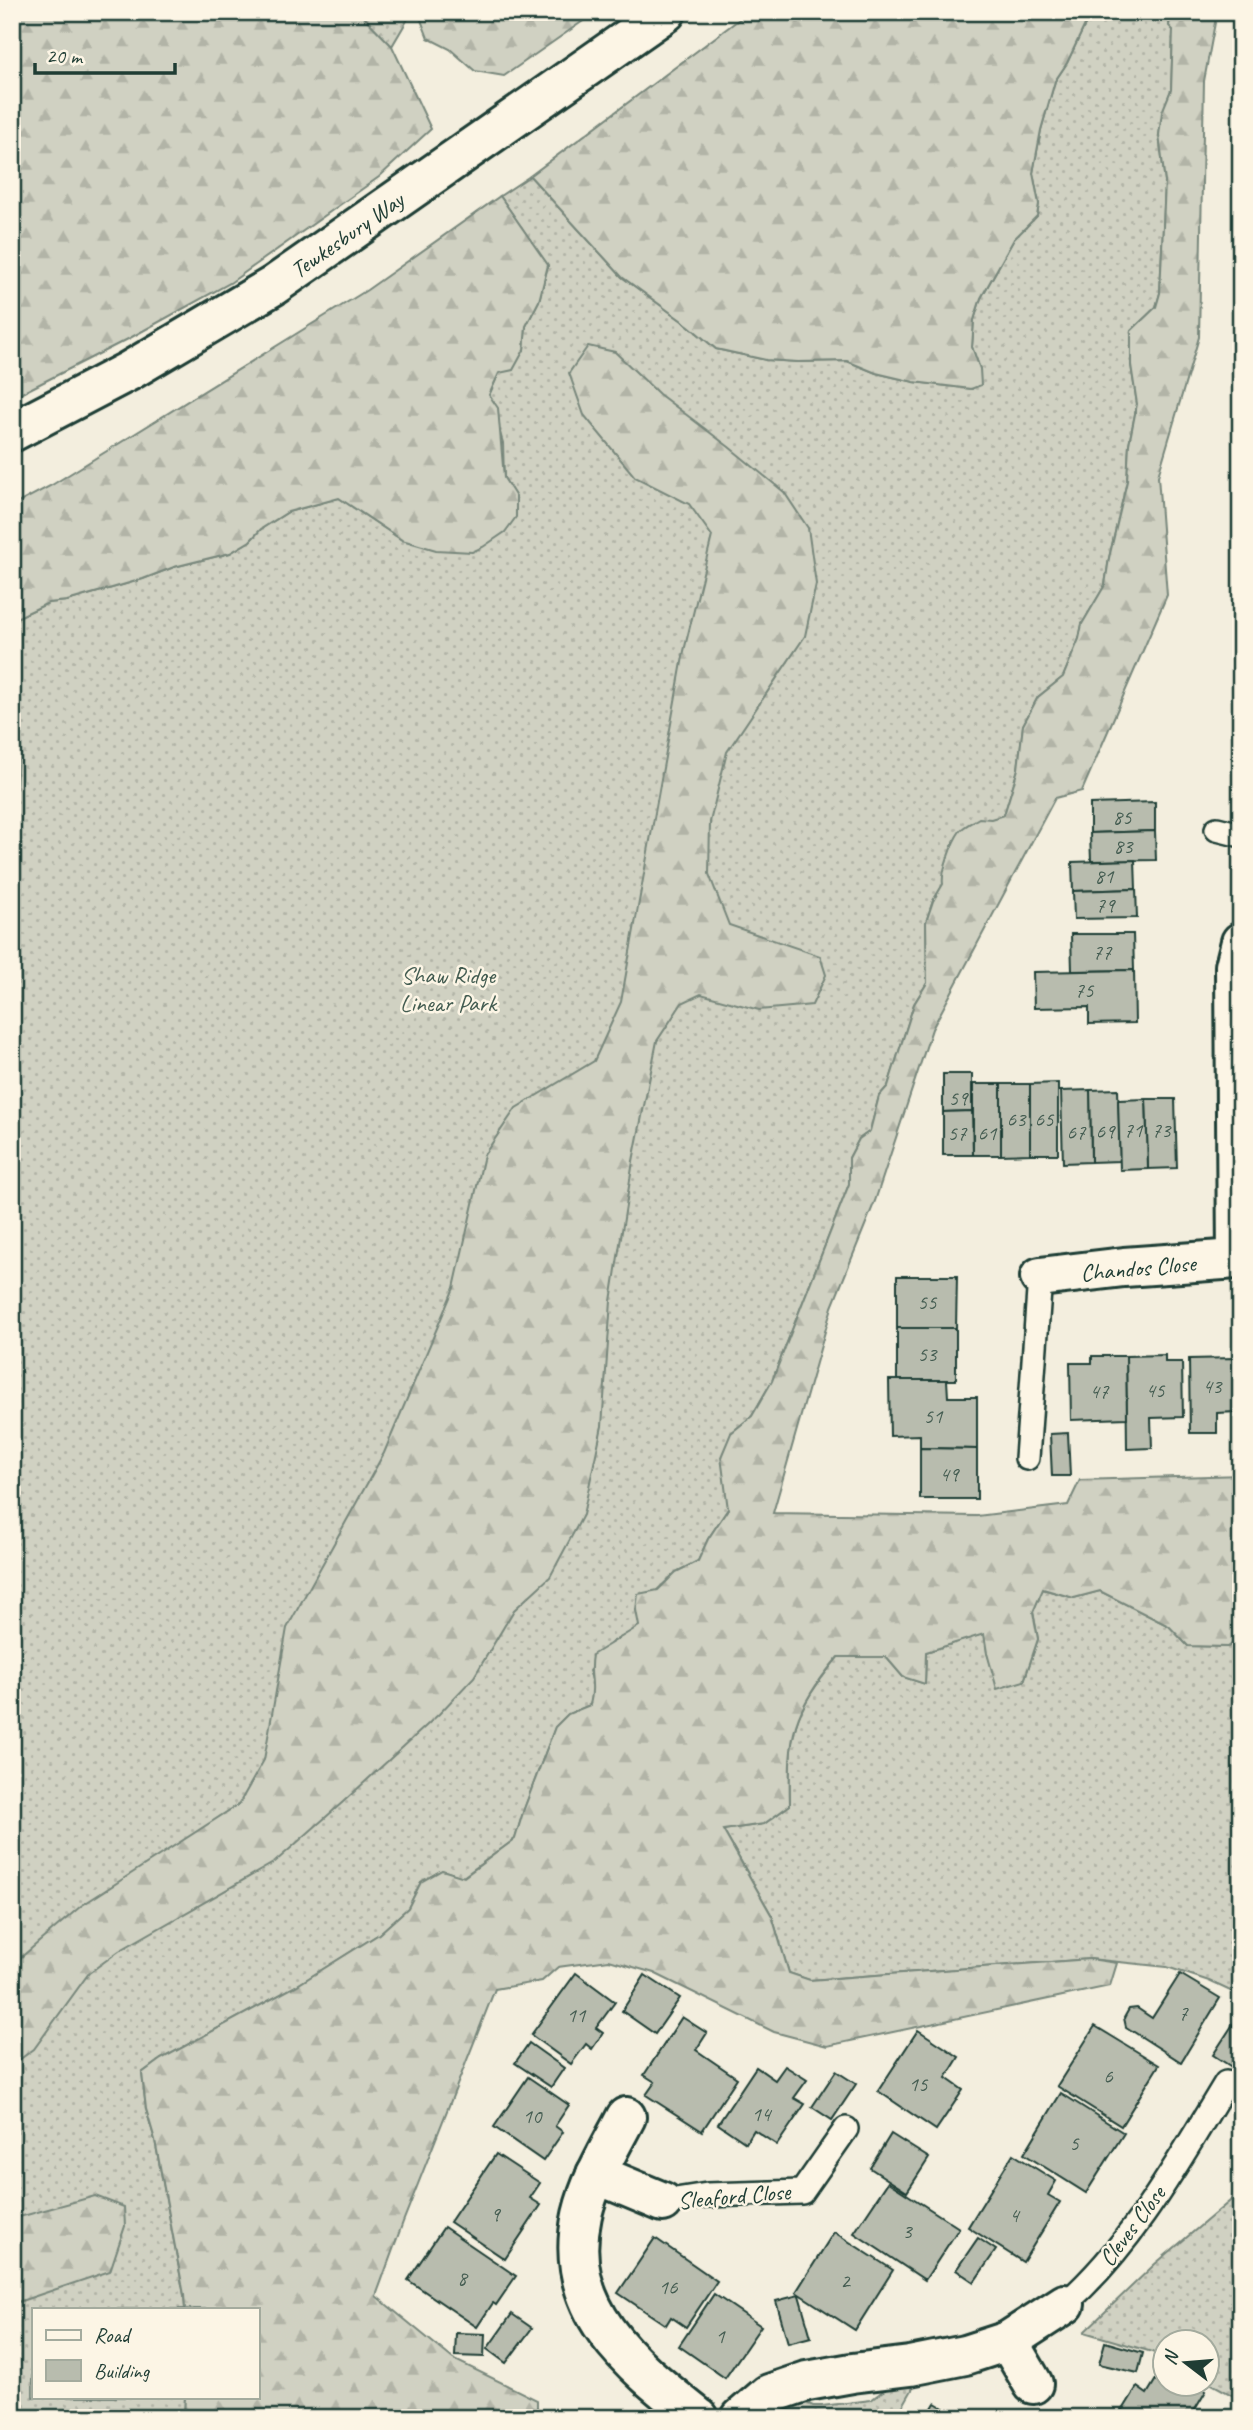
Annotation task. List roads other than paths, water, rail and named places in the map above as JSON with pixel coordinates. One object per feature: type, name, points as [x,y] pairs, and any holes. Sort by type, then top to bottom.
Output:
[{"type":"street","name":"Tewkesbury Way","points":[[12,432],[129,371],[273,286],[666,12]]},
{"type":"street","name":"Chandos Close","points":[[1040,1277],[1124,1267],[1239,1259],[1235,966],[1241,942]]},
{"type":"street","points":[[626,2117],[596,2174],[582,2214],[578,2251],[585,2296],[602,2328],[636,2367],[699,2418]]},
{"type":"street","name":"Sleaford Close","points":[[596,2174],[663,2202]]},
{"type":"street","name":"Cleves Close","points":[[741,2418],[769,2394],[807,2381],[930,2362],[965,2355],[1008,2341],[1065,2304]]},
{"type":"street","points":[[1008,2341],[1033,2384]]},
{"type":"lane","points":[[1217,829],[1241,835]]},
{"type":"lane","points":[[1027,1458],[1040,1277]]},
{"type":"lane","name":"Cleves Close","points":[[1065,2304],[1085,2287],[1132,2230],[1226,2083]]},
{"type":"lane","name":"Sleaford Close","points":[[663,2202],[707,2195],[802,2192],[846,2129]]},
{"type":"park label","name":"Shaw Ridge Linear Park","points":[[448,989]]}]
